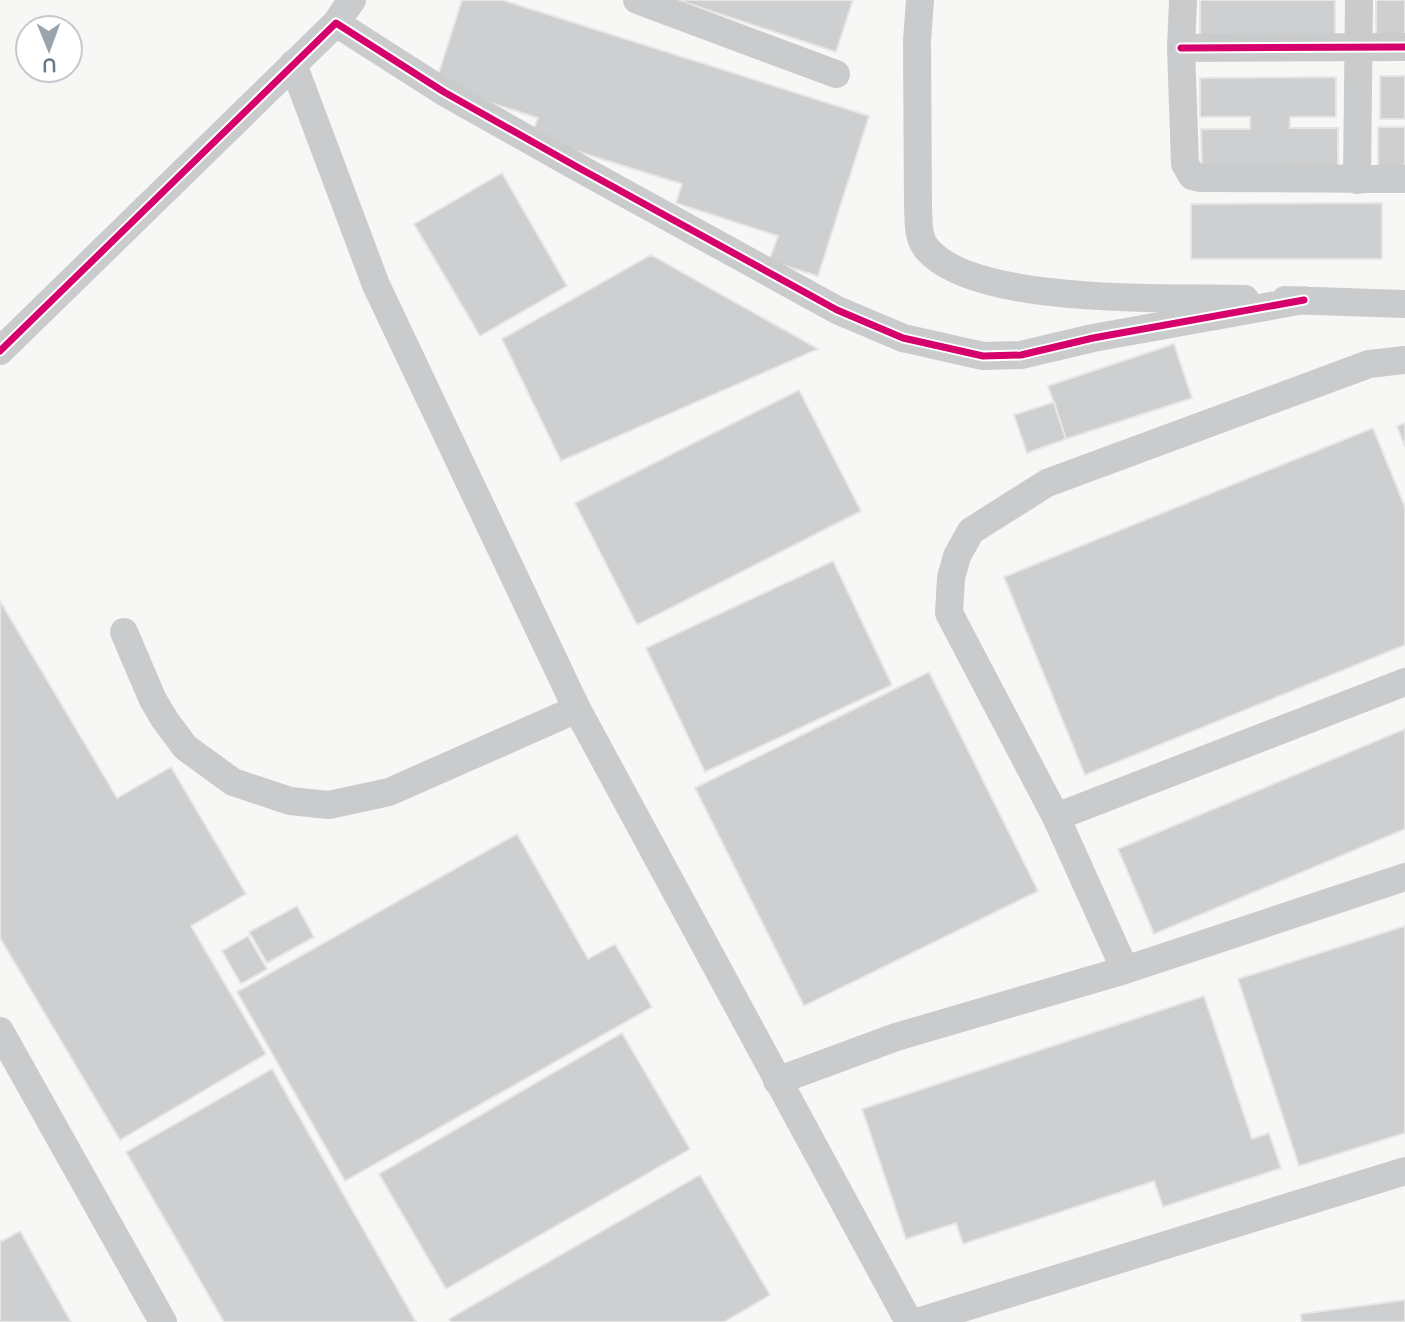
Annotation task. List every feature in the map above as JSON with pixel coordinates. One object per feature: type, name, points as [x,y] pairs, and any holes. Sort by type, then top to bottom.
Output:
[{"type":"street","points":[[637,0],[836,74]]},
{"type":"street","points":[[920,0],[917,41],[919,234],[927,249],[946,263],[974,277],[1068,294],[1405,304]]},
{"type":"street","points":[[1183,0],[1181,48],[1185,164],[1192,176],[1405,179]]},
{"type":"street","points":[[1357,180],[1359,0]]},
{"type":"street","points":[[0,351],[344,11],[444,92],[837,310],[903,338],[983,356],[1021,355],[1093,338],[1304,300]]},
{"type":"street","points":[[1181,48],[1405,47]]},
{"type":"street","points":[[293,64],[376,285],[578,709],[909,1322]]},
{"type":"street","points":[[1125,970],[1056,817],[948,613],[951,578],[957,555],[971,531],[1047,483],[1369,364],[1405,360]]},
{"type":"street","points":[[124,632],[153,700],[186,747],[233,782],[290,801],[329,805],[389,792],[578,709]]},
{"type":"street","points":[[1056,817],[1405,682]]},
{"type":"street","points":[[777,1081],[896,1037],[1125,970],[1405,877]]},
{"type":"street","points":[[0,1031],[163,1322]]},
{"type":"street","points":[[917,1322],[1405,1171]]},
{"type":"building","points":[[462,0],[502,0],[869,116],[818,276],[769,261],[778,236],[676,203],[682,184],[531,137],[538,118],[435,85]]},
{"type":"building","points":[[677,0],[853,0],[836,52]]},
{"type":"building","points":[[1200,0],[1335,0],[1335,38],[1200,38]]},
{"type":"building","points":[[1376,0],[1405,0],[1405,39],[1376,39]]},
{"type":"building","points":[[1380,76],[1405,76],[1405,119],[1380,119]]},
{"type":"building","points":[[1336,77],[1336,117],[1290,117],[1290,128],[1338,128],[1338,168],[1202,169],[1201,129],[1250,129],[1250,117],[1200,117],[1200,78]]},
{"type":"building","points":[[1378,127],[1405,127],[1405,169],[1378,170]]},
{"type":"building","points":[[502,173],[567,286],[480,336],[414,224]]},
{"type":"building","points":[[1382,203],[1382,259],[1191,259],[1191,204]]},
{"type":"building","points":[[651,255],[818,349],[561,461],[502,339]]},
{"type":"building","points":[[1174,344],[1192,398],[1066,439],[1048,386]]},
{"type":"building","points":[[799,390],[861,511],[637,625],[575,503]]},
{"type":"building","points":[[1054,402],[1066,439],[1027,453],[1014,415]]},
{"type":"building","points":[[1405,423],[1405,447],[1397,426]]},
{"type":"building","points":[[1373,428],[1405,507],[1405,645],[1085,775],[1004,577]]},
{"type":"building","points":[[833,561],[892,685],[705,772],[646,648]]},
{"type":"building","points":[[0,601],[117,798],[171,767],[246,894],[191,926],[266,1054],[120,1140],[0,938]]},
{"type":"building","points":[[929,672],[1038,891],[804,1006],[695,788]]},
{"type":"building","points":[[1405,729],[1405,829],[1154,934],[1118,849]]},
{"type":"building","points":[[517,834],[588,959],[615,944],[652,1007],[345,1181],[237,992]]},
{"type":"building","points":[[297,906],[314,937],[267,963],[249,932]]},
{"type":"building","points":[[1405,926],[1405,1133],[1299,1166],[1238,979]]},
{"type":"building","points":[[248,936],[267,969],[241,984],[222,951]]},
{"type":"building","points":[[1204,996],[1252,1139],[1269,1133],[1281,1168],[1163,1207],[1154,1181],[963,1244],[956,1223],[906,1239],[862,1109]]},
{"type":"building","points":[[622,1033],[690,1149],[446,1289],[379,1174]]},
{"type":"building","points":[[272,1069],[416,1322],[224,1322],[126,1152]]},
{"type":"building","points":[[700,1175],[770,1295],[724,1322],[451,1322],[449,1319]]},
{"type":"building","points":[[20,1231],[71,1322],[0,1322],[0,1242]]},
{"type":"building","points":[[1405,1300],[1405,1322],[1302,1322],[1301,1314]]},
{"type":"cycle path","points":[[0,351],[336,23],[444,92],[579,168],[837,310],[903,338],[983,356],[1021,355],[1093,338],[1304,300]]},
{"type":"cycle path","points":[[1181,48],[1405,47]]}]
